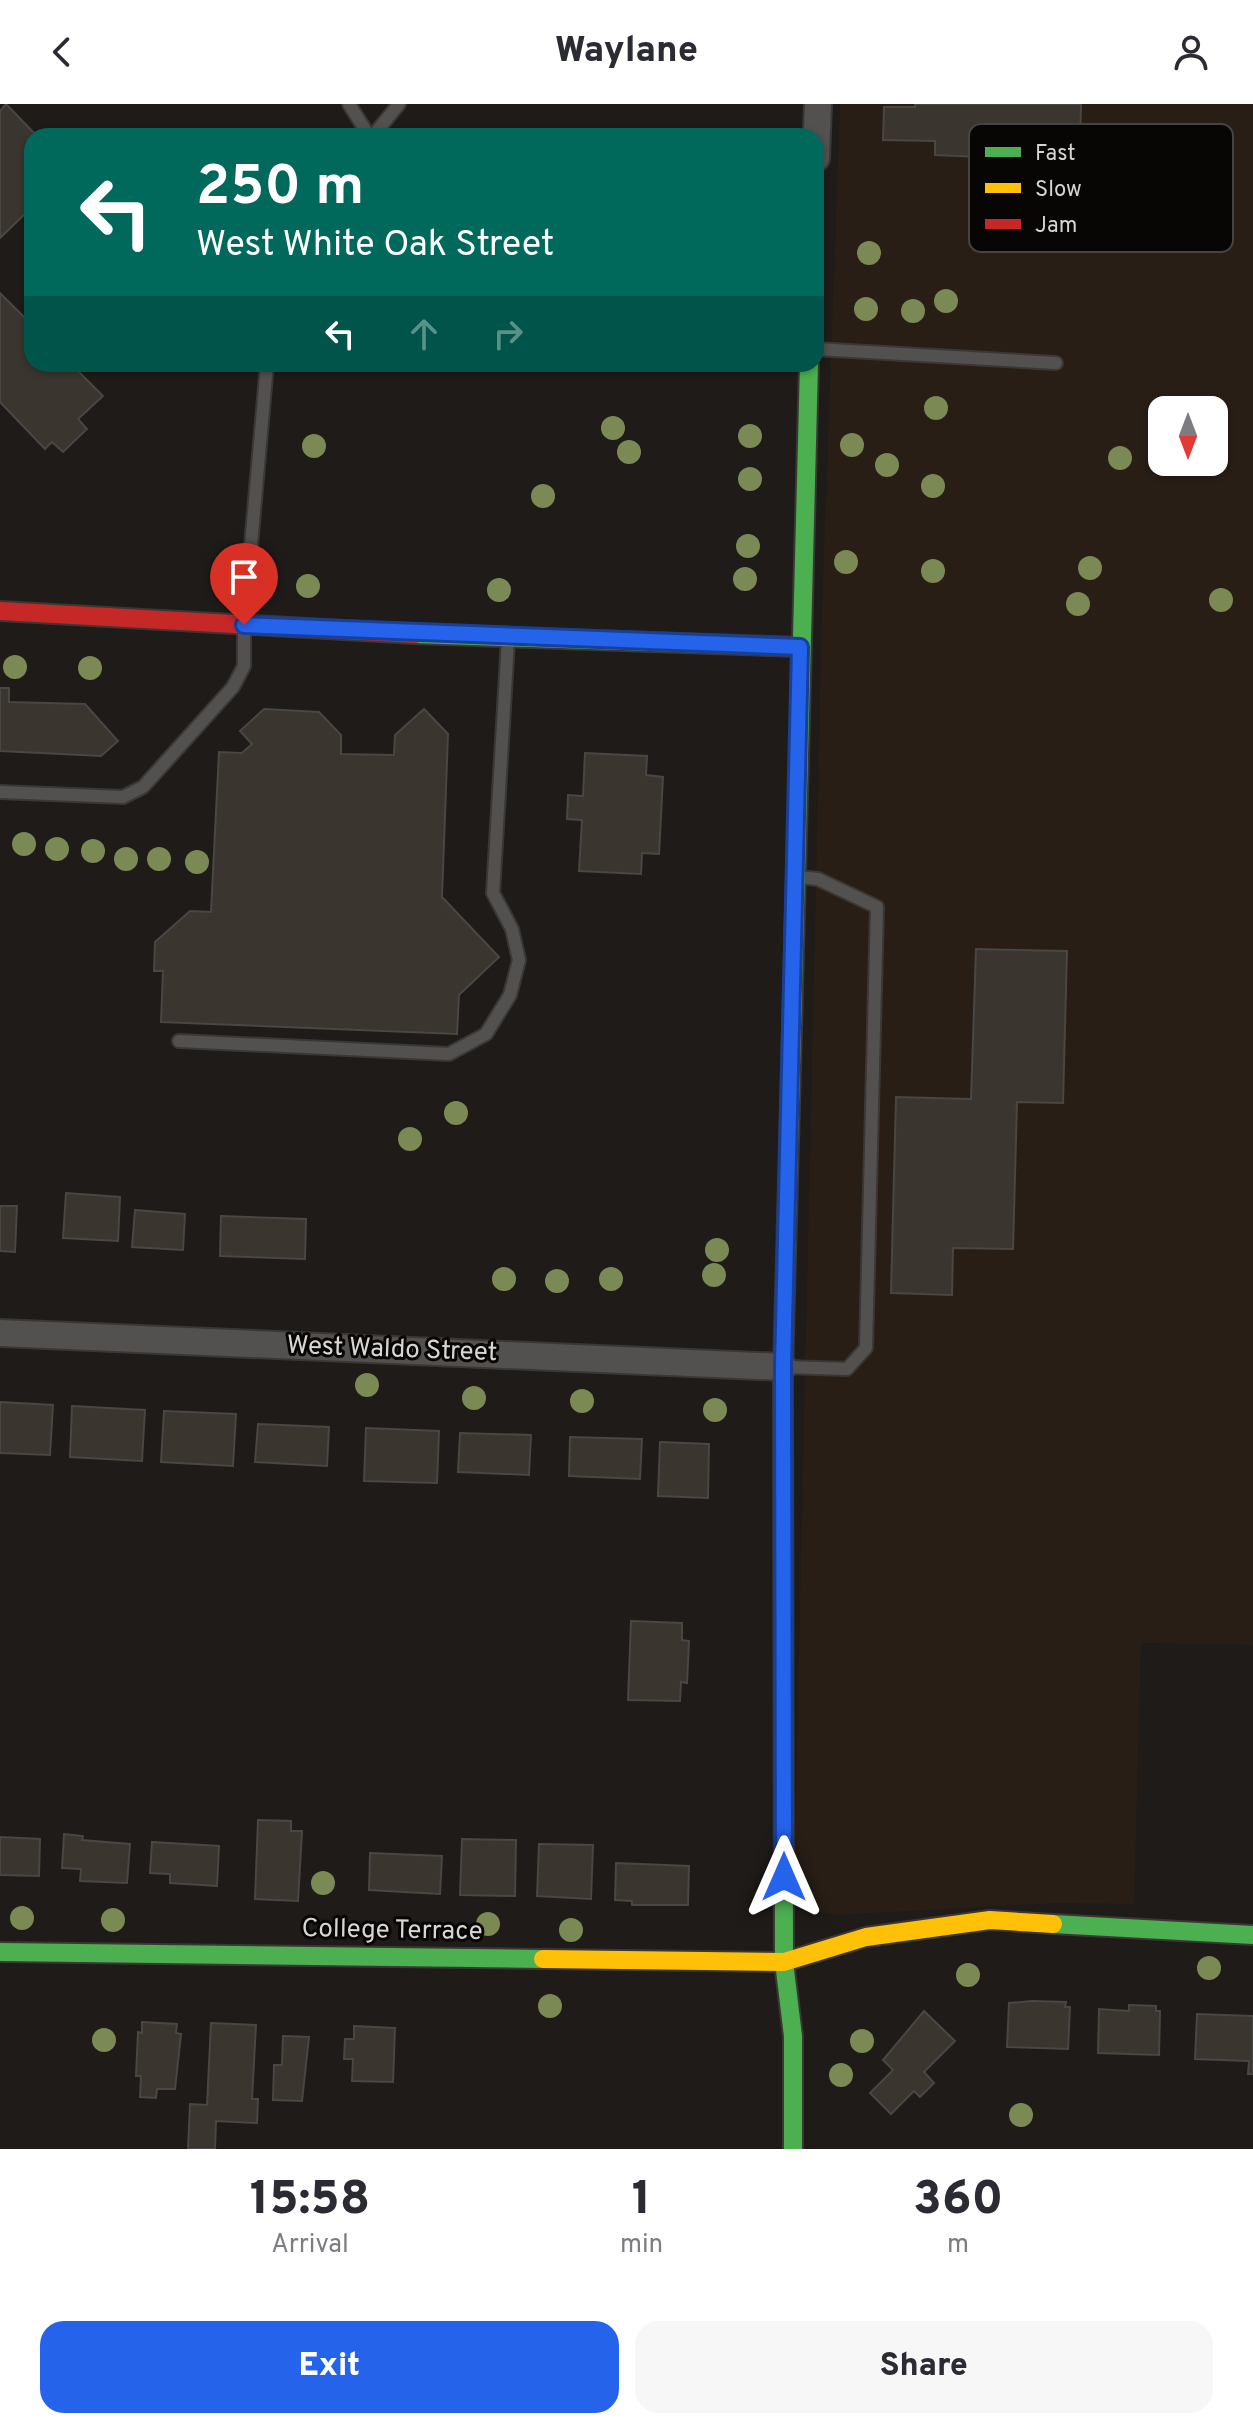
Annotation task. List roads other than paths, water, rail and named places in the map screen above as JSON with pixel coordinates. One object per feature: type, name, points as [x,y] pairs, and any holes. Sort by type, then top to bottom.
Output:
[{"type":"street","points":[[817,128],[818,104]]},
{"type":"street","points":[[793,2149],[793,2036],[784,1962],[783,1367],[809,372]]},
{"type":"street","points":[[0,611],[244,625],[800,647]]},
{"type":"street","name":"West Waldo Street","points":[[0,1333],[783,1367]]},
{"type":"street","name":"College Terrace","points":[[0,1952],[784,1962],[866,1937],[990,1920],[1253,1935]]},
{"type":"lane","points":[[349,104],[366,128]]},
{"type":"lane","points":[[378,128],[399,104]]},
{"type":"lane","points":[[824,349],[1056,363]]},
{"type":"lane","points":[[0,792],[123,797],[143,787],[233,687],[244,666],[244,625],[266,372]]},
{"type":"lane","points":[[179,1041],[449,1054],[486,1034],[510,995],[519,960],[512,929],[493,893],[508,636]]},
{"type":"lane","points":[[783,1367],[847,1369],[866,1348],[877,907],[818,879],[795,877]]}]
